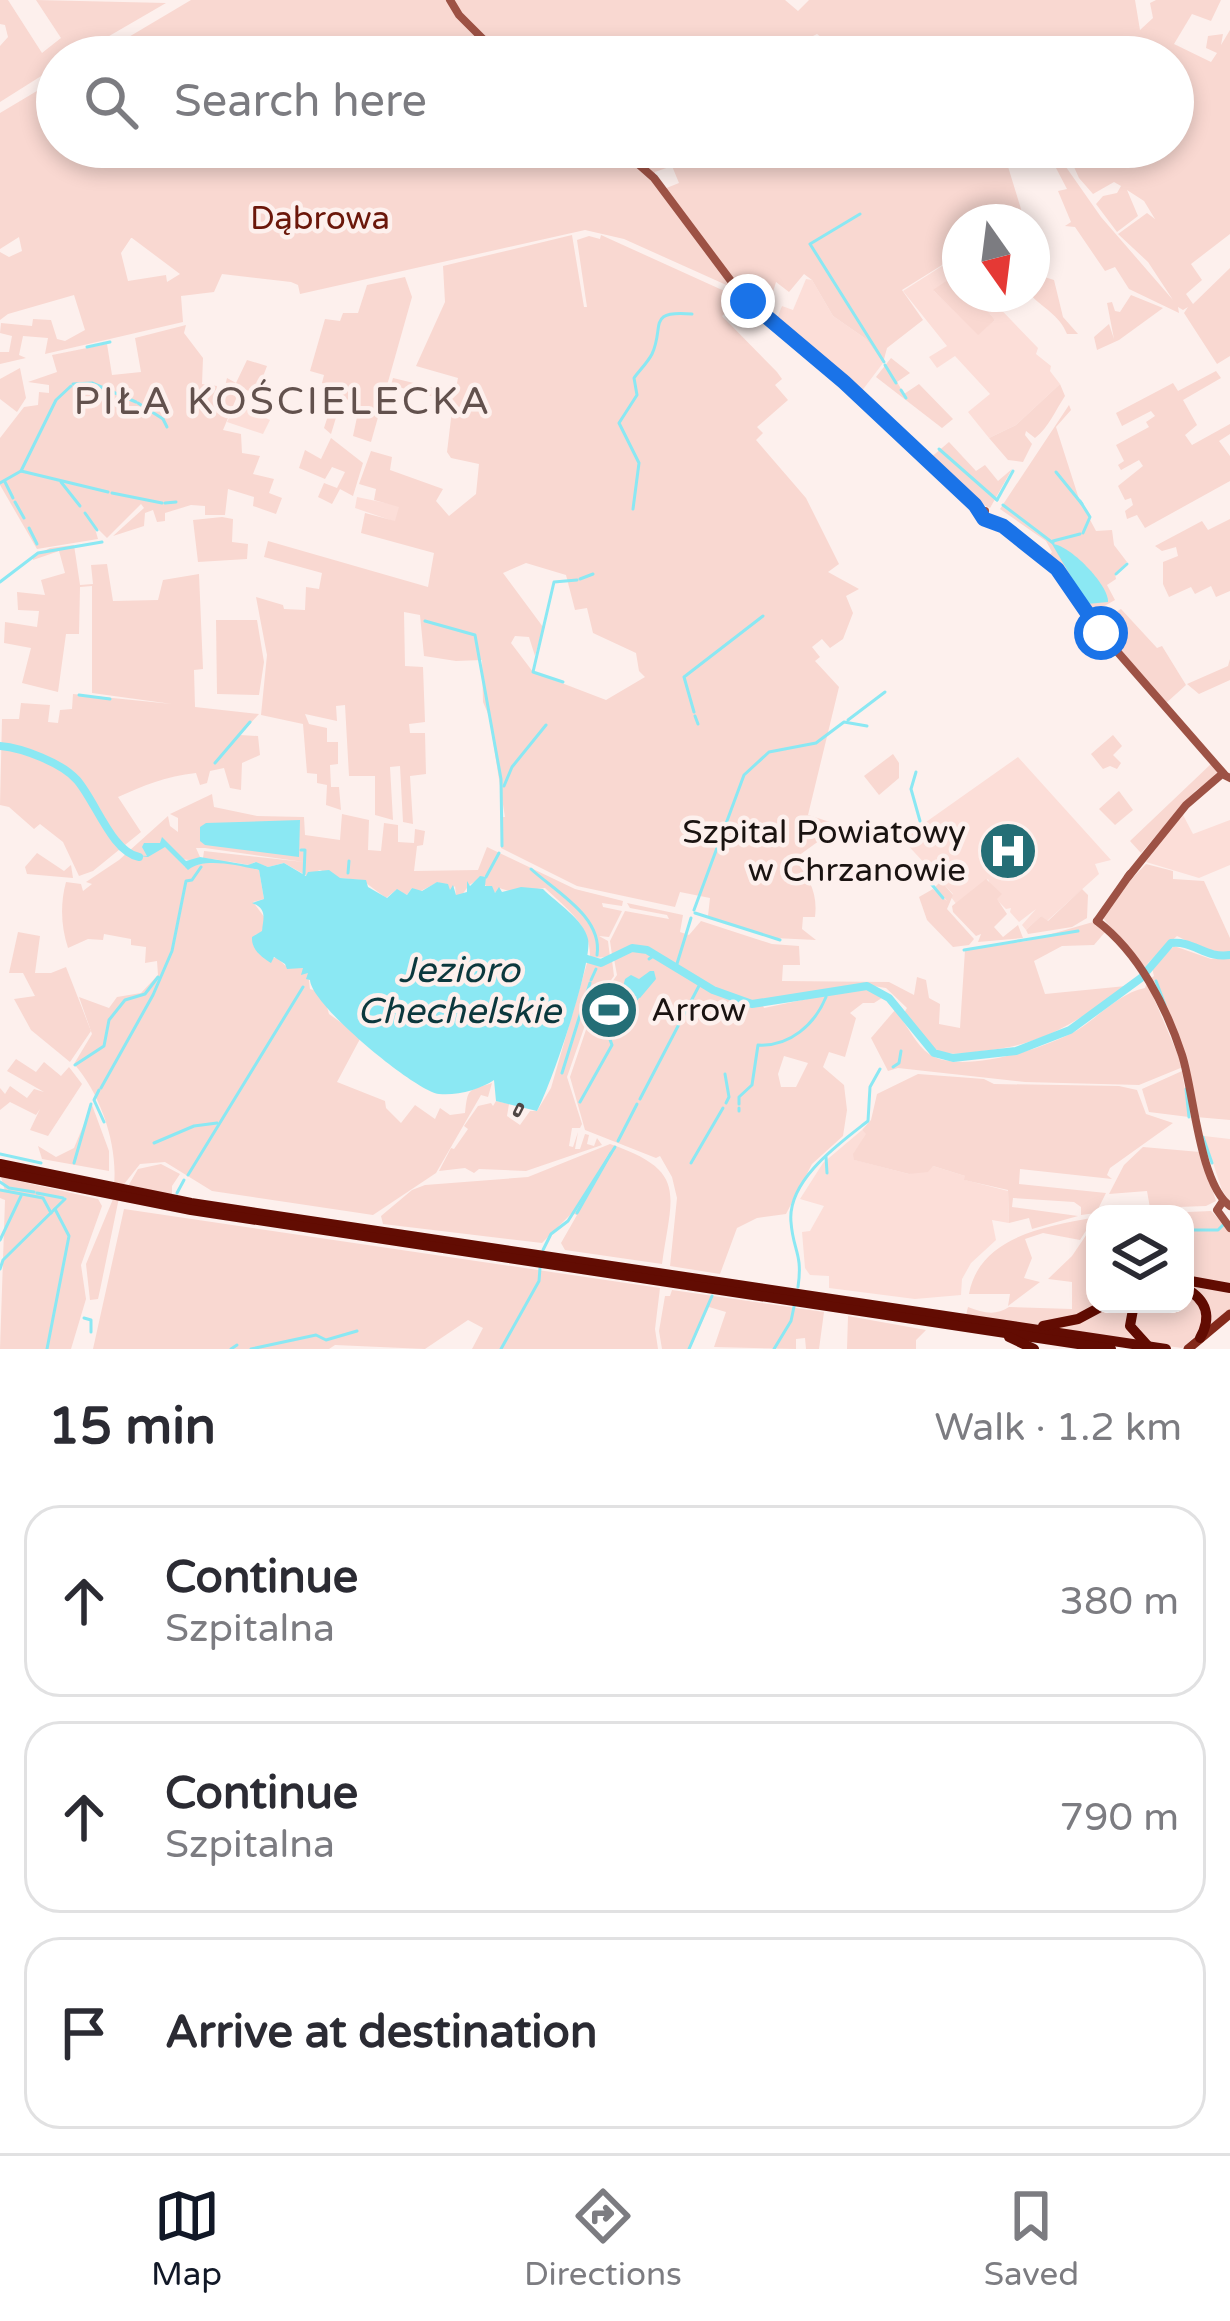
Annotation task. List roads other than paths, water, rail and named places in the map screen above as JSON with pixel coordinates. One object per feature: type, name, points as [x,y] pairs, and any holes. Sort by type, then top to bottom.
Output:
[{"type":"highway","points":[[0,1168],[133,1197],[1111,1349]]},
{"type":"highway","points":[[1194,1285],[1230,1288]]},
{"type":"highway","points":[[1194,1292],[1206,1309],[1207,1322],[1195,1343]]},
{"type":"highway","points":[[796,1298],[1166,1349]]},
{"type":"highway","points":[[878,1314],[908,1310]]},
{"type":"highway","points":[[1022,1328],[1065,1323],[1087,1313]]},
{"type":"highway","points":[[1132,1313],[1130,1326],[1148,1346]]},
{"type":"highway","points":[[989,1330],[1034,1349]]},
{"type":"main road","points":[[450,0],[480,36]]},
{"type":"main road","points":[[643,168],[743,297],[844,382],[975,505],[1057,569],[1099,631],[1217,764],[1224,779],[1186,805],[1099,916],[1148,979],[1184,1060],[1194,1120],[1226,1209]]},
{"type":"main road","points":[[1195,1343],[1230,1314]]},
{"type":"water","points":[[1052,544],[1087,567],[1108,602],[1087,604]]},
{"type":"water","points":[[300,820],[299,857],[200,841],[200,827],[206,823]]},
{"type":"water","name":"Jezioro Chechelskie","points":[[162,837],[186,861],[200,857],[268,867],[284,863],[306,876],[329,870],[340,878],[366,880],[368,887],[387,898],[397,889],[407,895],[412,888],[422,891],[437,882],[448,884],[450,890],[453,885],[456,895],[467,892],[467,881],[470,886],[480,876],[486,877],[485,886],[492,886],[495,893],[499,887],[502,892],[521,887],[543,889],[581,925],[588,952],[570,1023],[537,1111],[496,1101],[494,1080],[468,1091],[439,1094],[388,1063],[327,1008],[306,979],[308,973],[301,975],[303,968],[287,969],[274,957],[271,963],[256,950],[252,937],[262,931],[263,918],[252,903],[264,899],[259,870],[211,863],[188,870],[165,847],[148,857],[131,855],[147,856],[144,843],[160,843]]},
{"type":"water","points":[[650,971],[656,979],[640,998],[622,991],[625,979],[631,975],[639,979]]},
{"type":"waterway","points":[[860,214],[810,244],[884,362]]},
{"type":"waterway","points":[[633,509],[639,463],[619,423],[637,395],[634,378],[652,354],[660,322],[668,315],[692,314]]},
{"type":"waterway","points":[[87,347],[110,342]]},
{"type":"waterway","points":[[885,365],[896,383]]},
{"type":"waterway","points":[[73,384],[92,383],[136,402]]},
{"type":"waterway","points":[[21,471],[56,400],[71,386]]},
{"type":"waterway","points":[[901,390],[906,398]]},
{"type":"waterway","points":[[138,403],[163,419],[167,427]]},
{"type":"waterway","points":[[939,449],[997,500]]},
{"type":"waterway","points":[[0,483],[21,471],[108,492]]},
{"type":"waterway","points":[[997,500],[1013,471]]},
{"type":"waterway","points":[[1056,472],[1082,504]]},
{"type":"waterway","points":[[5,482],[13,498]]},
{"type":"waterway","points":[[61,482],[80,506]]},
{"type":"waterway","points":[[112,493],[162,503]]},
{"type":"waterway","points":[[1080,501],[1090,517],[1083,533]]},
{"type":"waterway","points":[[15,502],[24,518]]},
{"type":"waterway","points":[[165,503],[176,502]]},
{"type":"waterway","points":[[1003,505],[1053,543]]},
{"type":"waterway","points":[[85,513],[97,530]]},
{"type":"waterway","points":[[29,528],[37,544]]},
{"type":"waterway","points":[[1053,541],[1080,534]]},
{"type":"waterway","points":[[0,582],[38,553],[102,542]]},
{"type":"waterway","points":[[1116,574],[1127,564]]},
{"type":"waterway","points":[[580,579],[593,574]]},
{"type":"waterway","points":[[563,682],[533,672],[554,582],[577,580]]},
{"type":"waterway","points":[[694,712],[684,677],[763,616]]},
{"type":"waterway","points":[[425,621],[475,635],[501,779],[502,846]]},
{"type":"waterway","points":[[848,720],[885,692]]},
{"type":"waterway","points":[[79,695],[110,699]]},
{"type":"waterway","points":[[695,716],[698,724]]},
{"type":"waterway","points":[[215,763],[250,722]]},
{"type":"waterway","points":[[694,910],[744,775],[769,752],[816,743],[844,722],[867,726]]},
{"type":"waterway","points":[[504,786],[512,767],[546,725]]},
{"type":"waterway","points":[[0,746],[42,757],[70,774],[121,846],[139,857]]},
{"type":"waterway","points":[[916,772],[911,789],[920,821]]},
{"type":"waterway","points":[[301,850],[305,850],[304,874]]},
{"type":"waterway","points":[[486,877],[499,853]]},
{"type":"waterway","points":[[348,873],[349,861]]},
{"type":"waterway","points":[[928,865],[928,880],[943,898]]},
{"type":"waterway","points":[[101,1088],[153,995],[172,951],[186,881],[201,867]]},
{"type":"waterway","points":[[531,869],[585,917],[597,941],[597,955]]},
{"type":"waterway","points":[[695,913],[780,940]]},
{"type":"waterway","points":[[676,967],[691,918]]},
{"type":"waterway","points":[[964,950],[1078,931]]},
{"type":"waterway","points":[[584,958],[601,963],[632,948],[647,950],[713,990],[752,1004],[867,986],[889,998],[934,1053],[953,1058],[1016,1051],[1070,1030],[1141,978],[1171,943],[1230,955]]},
{"type":"waterway","points":[[591,980],[596,969]]},
{"type":"waterway","points":[[75,1065],[104,1046],[109,1020],[125,1000],[145,994],[158,977]]},
{"type":"waterway","points":[[1156,981],[1165,1005]]},
{"type":"waterway","points":[[640,1099],[701,982]]},
{"type":"waterway","points":[[562,1073],[590,983]]},
{"type":"waterway","points":[[188,1175],[303,987]]},
{"type":"waterway","points":[[633,1004],[638,997]]},
{"type":"waterway","points":[[739,1104],[739,1097],[752,1085],[758,1045],[781,1042],[800,1032],[826,997]]},
{"type":"waterway","points":[[580,1102],[612,1045],[608,1034],[631,1006]]},
{"type":"waterway","points":[[893,1067],[901,1051]]},
{"type":"waterway","points":[[798,1287],[799,1259],[791,1222],[797,1192],[818,1164],[868,1121],[870,1087],[880,1069]]},
{"type":"waterway","points":[[725,1074],[726,1103]]},
{"type":"waterway","points":[[1186,1089],[1189,1117]]},
{"type":"waterway","points":[[99,1090],[94,1100],[104,1122]]},
{"type":"waterway","points":[[74,1163],[91,1104]]},
{"type":"waterway","points":[[618,1141],[637,1104]]},
{"type":"waterway","points":[[691,1163],[723,1108]]},
{"type":"waterway","points":[[154,1143],[194,1126],[217,1123]]},
{"type":"waterway","points":[[1203,1137],[1212,1163]]},
{"type":"waterway","points":[[543,1250],[551,1234],[568,1221],[615,1147]]},
{"type":"waterway","points":[[577,1213],[611,1153]]},
{"type":"waterway","points":[[0,1154],[41,1163]]},
{"type":"waterway","points":[[826,1157],[827,1173]]},
{"type":"waterway","points":[[177,1193],[184,1180]]},
{"type":"waterway","points":[[0,1182],[34,1192]]},
{"type":"waterway","points":[[0,1190],[43,1198],[51,1213]]},
{"type":"waterway","points":[[37,1193],[63,1198]]},
{"type":"waterway","points":[[0,1240],[21,1196]]},
{"type":"waterway","points":[[0,1269],[3,1260],[65,1199]]},
{"type":"waterway","points":[[47,1349],[69,1236],[55,1209]]},
{"type":"waterway","points":[[1194,1230],[1218,1230],[1223,1225]]},
{"type":"waterway","points":[[501,1349],[539,1281],[540,1268]]},
{"type":"waterway","points":[[689,1349],[712,1296]]},
{"type":"waterway","points":[[774,1349],[791,1321],[795,1302]]},
{"type":"waterway","points":[[84,1318],[91,1320],[91,1332]]},
{"type":"waterway","points":[[251,1349],[316,1335],[326,1340],[357,1331]]},
{"type":"waterway","points":[[231,1349],[237,1345]]},
{"type":"railway","points":[[517,1113],[520,1107]]},
{"type":"place","name":"Szpital Powiatowy w Chrzanowie","points":[[1008,851]]},
{"type":"place","name":"Arrow","points":[[609,1010]]},
{"type":"district","name":"PIŁA KOŚCIELECKA","points":[[283,401]]},
{"type":"park label","name":"Dąbrowa","points":[[320,218]]}]
